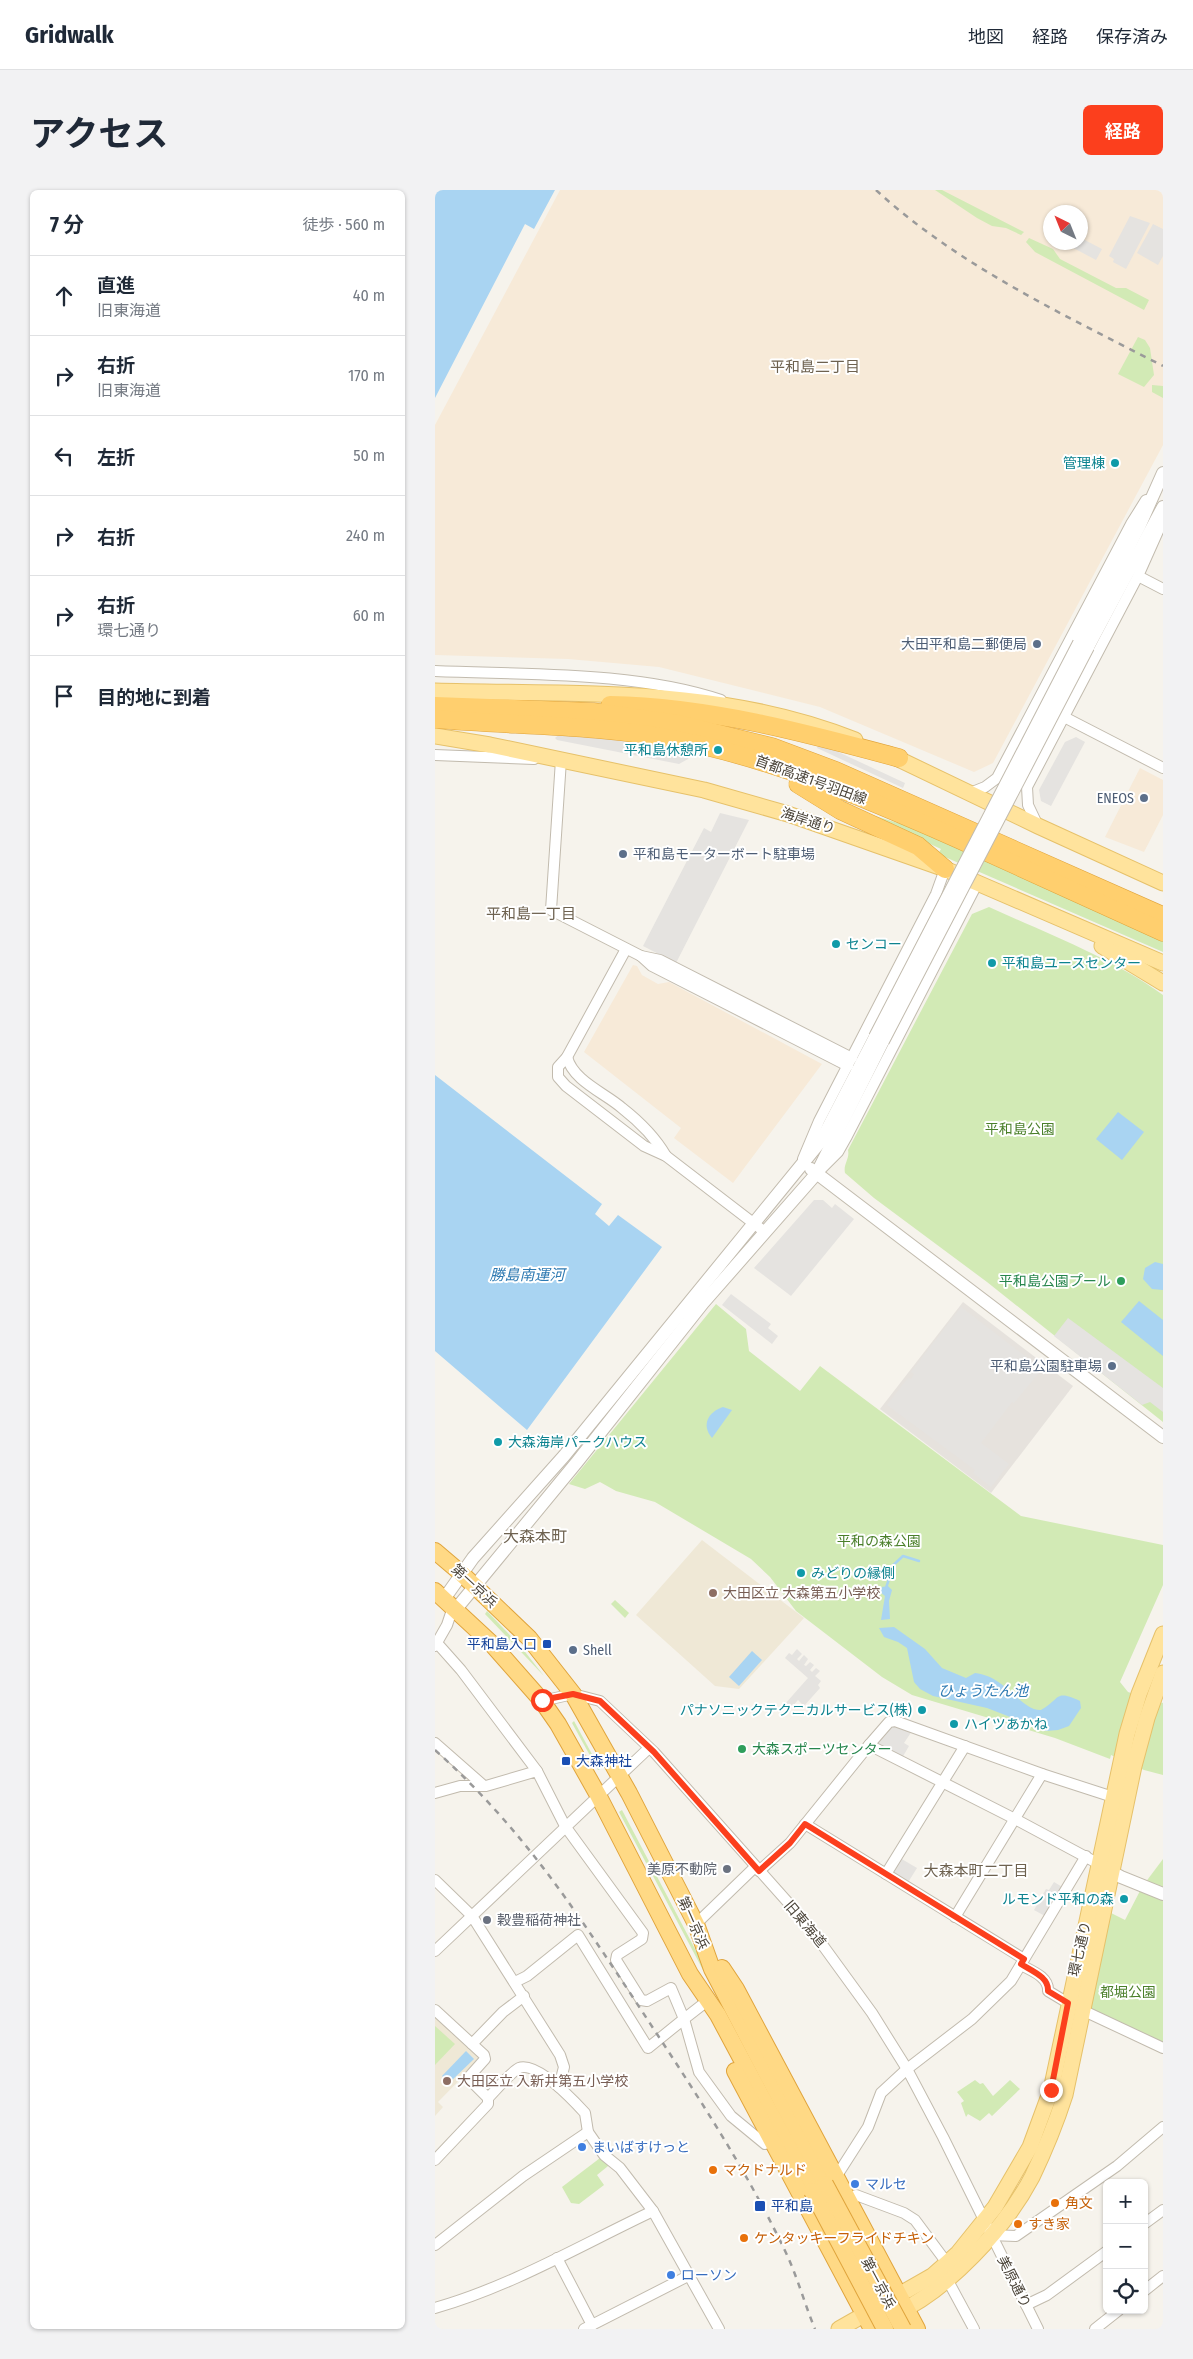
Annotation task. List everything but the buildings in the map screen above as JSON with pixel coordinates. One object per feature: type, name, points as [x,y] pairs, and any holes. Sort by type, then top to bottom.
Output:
[{"type":"highway","points":[[540,710],[558,704],[644,706],[713,714],[789,728],[899,758]]},
{"type":"highway","name":"首都高速1号羽田線","points":[[435,706],[593,712],[678,724],[773,747],[837,771],[1163,916]]},
{"type":"highway","name":"首都高速1号羽田線","points":[[435,719],[640,733],[768,762],[832,784],[1163,932]]},
{"type":"highway","points":[[486,723],[516,734],[533,737]]},
{"type":"highway","points":[[733,753],[765,774],[904,815]]},
{"type":"highway","points":[[798,784],[840,810],[918,846],[945,869]]},
{"type":"highway","name":"第一京浜","points":[[435,1551],[474,1585],[529,1638],[573,1694],[620,1776],[698,1929],[712,1969],[824,2184],[903,2329]]},
{"type":"highway","name":"第一京浜","points":[[447,1601],[490,1642],[542,1700],[599,1795],[690,1974],[718,2015],[824,2184],[879,2320]]},
{"type":"highway","points":[[690,1974],[702,2005],[772,2140],[879,2320]]},
{"type":"highway","points":[[824,2184],[850,2204],[917,2329]]},
{"type":"highway","points":[[850,2204],[853,2228],[879,2320]]},
{"type":"main road","points":[[435,691],[618,694],[694,700],[746,708],[819,725],[899,758],[1038,826],[1137,869],[1163,883]]},
{"type":"main road","name":"海岸通り","points":[[435,736],[705,790],[847,833],[945,869],[1049,916],[1163,963]]},
{"type":"main road","points":[[1137,869],[1163,874]]},
{"type":"main road","points":[[1049,916],[1163,984]]},
{"type":"main road","name":"環七通り","points":[[903,2303],[947,2263],[985,2220],[1010,2183],[1030,2147],[1041,2120],[1051,2090],[1093,1860],[1113,1797],[1120,1759],[1137,1701],[1163,1634]]},
{"type":"main road","name":"環七通り","points":[[839,2329],[879,2320],[903,2303],[947,2279],[1005,2218],[1031,2178],[1055,2124],[1065,2095],[1135,1766],[1147,1718],[1163,1673]]},
{"type":"street","points":[[772,2140],[765,2144],[731,2116],[699,2072],[684,2019],[672,1988],[647,2001],[641,2000],[616,1960],[617,1956],[643,1938],[643,1933],[565,1826],[537,1771],[461,1670],[436,1645],[447,1625],[447,1601],[462,1574],[485,1545],[571,1449],[802,1162],[821,1141],[879,1039],[1083,645],[1161,476]]},
{"type":"street","points":[[970,793],[985,787],[997,778],[1127,531],[1161,476]]},
{"type":"street","points":[[1083,645],[1163,507]]},
{"type":"street","points":[[1038,826],[1028,804],[1027,787],[1139,576],[1163,520]]},
{"type":"street","points":[[1139,576],[1163,589]]},
{"type":"street","points":[[435,671],[647,682],[690,689],[746,708]]},
{"type":"street","points":[[1065,718],[1163,768]]},
{"type":"street","points":[[435,755],[520,760],[556,759],[551,910],[641,956],[652,966],[850,1062]]},
{"type":"street","points":[[802,1162],[811,1136],[937,894],[945,869]]},
{"type":"street","points":[[447,1601],[474,1585],[577,1462],[703,1303],[817,1173],[838,1152],[977,884]]},
{"type":"street","points":[[626,949],[567,1057],[556,1072],[561,1082],[644,1146],[666,1156],[765,1232]]},
{"type":"street","points":[[817,1173],[879,1039]]},
{"type":"street","points":[[567,1057],[573,1071],[636,1120],[656,1139],[666,1156]]},
{"type":"street","points":[[802,1162],[1163,1437]]},
{"type":"street","name":"旧東海道","points":[[542,1700],[573,1694],[600,1701],[649,1748],[808,1925],[839,1965],[907,2069],[929,2108],[985,2220],[990,2235]]},
{"type":"street","points":[[698,1929],[757,1869],[790,1843],[889,1722],[895,1721],[1042,1774],[1113,1797]]},
{"type":"street","points":[[435,1743],[484,1786]]},
{"type":"street","points":[[869,1746],[1015,1819],[1093,1860],[1113,1874],[1163,1894]]},
{"type":"street","points":[[886,1874],[965,1746]]},
{"type":"street","points":[[435,1951],[649,1748]]},
{"type":"street","points":[[435,1793],[460,1786],[484,1786],[537,1771]]},
{"type":"street","points":[[955,1917],[1042,1774]]},
{"type":"street","points":[[805,1824],[955,1917],[1023,1962],[1043,1978],[1049,1986],[1048,1991],[1068,2003]]},
{"type":"street","points":[[824,2184],[868,2127],[881,2093],[907,2069],[972,2019],[1011,1980],[1093,1860]]},
{"type":"street","points":[[435,1880],[472,1916],[563,2060],[564,2067],[559,2087]]},
{"type":"street","points":[[515,1982],[527,1976],[578,1935],[648,2048],[702,2005]]},
{"type":"street","points":[[472,2044],[503,2012],[524,1996]]},
{"type":"street","points":[[435,2010],[485,2055],[485,2059],[468,2080],[488,2098]]},
{"type":"street","points":[[1082,2010],[1163,2048]]},
{"type":"street","points":[[435,2160],[488,2104],[488,2098],[518,2068],[526,2068],[545,2077],[559,2087],[585,2113],[587,2132],[604,2154],[620,2168],[653,2211],[719,2329]]},
{"type":"street","points":[[990,2235],[1016,2236],[1117,2166],[1163,2127]]},
{"type":"street","points":[[435,2245],[518,2179],[587,2132]]},
{"type":"street","points":[[850,2204],[856,2195],[905,2213],[922,2228],[947,2263]]},
{"type":"street","points":[[1148,2221],[1163,2210]]},
{"type":"street","points":[[435,2308],[477,2296],[653,2211]]},
{"type":"street","name":"美原通り","points":[[990,2235],[1038,2329]]},
{"type":"street","points":[[1025,2305],[1047,2295],[1103,2254]]},
{"type":"street","points":[[557,2258],[588,2327],[688,2276]]},
{"type":"street","points":[[1148,2288],[1163,2276]]},
{"type":"street","points":[[947,2279],[975,2329]]},
{"type":"street","points":[[1095,2329],[1114,2314]]},
{"type":"shaded area","points":[[560,190],[1163,190],[1163,445],[993,763],[974,772],[820,707],[659,667],[568,659],[435,655],[435,425]]},
{"type":"shaded area","points":[[1130,216],[1150,223],[1126,269],[1113,262],[1114,259],[1109,256]]},
{"type":"shaded area","points":[[1153,224],[1163,229],[1163,256],[1158,265],[1137,253]]},
{"type":"shaded area","points":[[1088,242],[1102,249],[1096,260],[1077,250],[1088,250]]},
{"type":"shaded area","points":[[576,721],[693,748],[688,759],[679,764],[557,740],[555,738]]},
{"type":"shaded area","points":[[1076,737],[1085,742],[1051,806],[1041,801],[1039,790],[1065,742]]},
{"type":"shaded area","points":[[819,743],[905,783],[903,788],[817,748]]},
{"type":"shaded area","name":"ENEOS","points":[[1140,768],[1163,780],[1163,815],[1144,852],[1105,837]]},
{"type":"shaded area","points":[[720,813],[749,820],[676,963],[643,946],[704,828],[711,832]]},
{"type":"shaded area","points":[[633,965],[637,966],[642,975],[658,984],[669,982],[822,1064],[733,1183],[674,1138],[681,1128],[584,1052]]},
{"type":"shaded area","points":[[814,1200],[823,1200],[832,1208],[835,1204],[854,1219],[791,1296],[754,1268]]},
{"type":"shaded area","points":[[731,1294],[771,1324],[768,1328],[778,1336],[772,1344],[722,1305]]},
{"type":"shaded area","points":[[963,1302],[1073,1386],[991,1493],[880,1409]]},
{"type":"shaded area","points":[[961,1307],[1042,1369],[1014,1403],[1012,1402],[981,1443],[1009,1464],[991,1487],[973,1473],[975,1470],[887,1405],[908,1378],[911,1379],[914,1374],[911,1372]]},
{"type":"shaded area","points":[[1068,1318],[1163,1388],[1163,1412],[1150,1402],[1142,1405],[1054,1336]]},
{"type":"shaded area","name":"大田区立 大森第五小学校","points":[[702,1540],[804,1618],[739,1689],[715,1686],[636,1615]]},
{"type":"shaded area","points":[[797,1649],[802,1654],[797,1659],[799,1661],[804,1655],[808,1659],[804,1665],[806,1666],[810,1662],[814,1665],[810,1670],[812,1672],[816,1668],[820,1671],[815,1676],[821,1681],[818,1685],[820,1688],[804,1706],[798,1700],[790,1709],[785,1704],[808,1678],[785,1658],[789,1653],[792,1655]]},
{"type":"shaded area","points":[[893,1725],[912,1731],[904,1743],[909,1746],[902,1758],[877,1745],[876,1742]]},
{"type":"shaded area","points":[[900,1858],[917,1868],[907,1884],[891,1874]]},
{"type":"shaded area","points":[[1054,1882],[1064,1888],[1045,1916],[1034,1910],[1046,1889],[1049,1890]]},
{"type":"shaded area","name":"大田区立 入新井第五小学校","points":[[435,2017],[479,2056],[479,2060],[438,2102],[443,2107],[435,2116]]},
{"type":"green space","points":[[935,190],[942,190],[1024,232],[1021,235],[1006,228],[992,226]]},
{"type":"green space","points":[[1029,238],[1043,244],[1043,250],[1054,250],[1060,259],[1116,288],[1126,288],[1149,300],[1144,310],[1035,252],[1026,242]]},
{"type":"green space","points":[[1138,337],[1145,340],[1150,348],[1154,375],[1144,387],[1118,374]]},
{"type":"green space","points":[[1152,385],[1163,386],[1163,398],[1152,392]]},
{"type":"green space","points":[[859,811],[914,828],[1163,938],[1163,952],[938,854],[941,849]]},
{"type":"green space","name":"平和島公園","points":[[989,907],[1122,969],[1163,995],[1163,1422],[987,1282],[874,1198],[845,1173],[848,1150],[972,914]]},
{"type":"green space","name":"平和の森公園","points":[[716,1304],[746,1329],[749,1351],[800,1391],[820,1366],[1021,1516],[1163,1545],[1163,1585],[1120,1682],[1128,1692],[1163,1703],[1163,1775],[1144,1770],[1111,1755],[1110,1759],[1055,1738],[912,1695],[882,1677],[796,1611],[770,1577],[751,1559],[655,1502],[616,1491],[600,1482],[585,1489],[569,1484]]},
{"type":"green space","points":[[615,1600],[629,1613],[625,1618],[611,1604]]},
{"type":"green space","points":[[487,1611],[522,1648],[544,1676],[485,1614]]},
{"type":"green space","points":[[574,1721],[600,1769],[598,1770],[572,1723]]},
{"type":"green space","points":[[622,1810],[705,1968],[703,1970],[619,1812]]},
{"type":"green space","name":"都堀公園","points":[[1163,1859],[1163,2047],[1088,2011],[1109,1912],[1125,1920],[1142,1887]]},
{"type":"green space","points":[[435,2026],[455,2044],[435,2065]]},
{"type":"green space","points":[[975,2080],[980,2084],[983,2083],[993,2096],[1010,2080],[1020,2089],[992,2116],[989,2113],[980,2121],[968,2114],[966,2117],[961,2103],[964,2101],[957,2092]]},
{"type":"green space","points":[[604,2155],[613,2162],[597,2175],[604,2185],[579,2204],[571,2203],[562,2187]]},
{"type":"water","points":[[435,190],[555,190],[534,229],[525,224],[435,398]]},
{"type":"water","name":"勝島南運河","points":[[435,1075],[602,1204],[595,1214],[609,1226],[618,1215],[662,1247],[527,1430],[435,1351]]},
{"type":"water","points":[[1118,1112],[1144,1132],[1122,1160],[1096,1139]]},
{"type":"water","points":[[1155,1262],[1163,1264],[1163,1290],[1152,1289],[1143,1279],[1145,1268]]},
{"type":"water","points":[[1139,1301],[1163,1320],[1163,1356],[1121,1322]]},
{"type":"water","points":[[723,1407],[732,1410],[712,1438],[707,1428],[708,1420],[713,1412]]},
{"type":"water","points":[[888,1586],[892,1590],[889,1601],[890,1619],[881,1620],[885,1596],[880,1592],[882,1587]]},
{"type":"water","name":"ひょうたん池","points":[[894,1627],[925,1649],[942,1668],[966,1678],[975,1673],[986,1675],[996,1680],[1034,1709],[1041,1710],[1062,1696],[1072,1697],[1080,1701],[1081,1708],[1069,1726],[1058,1730],[1046,1731],[987,1708],[933,1696],[920,1689],[914,1682],[907,1648],[898,1642],[884,1637],[879,1628]]},
{"type":"water","points":[[752,1651],[762,1660],[739,1686],[729,1677]]},
{"type":"water","points":[[466,2051],[474,2059],[449,2083],[442,2076]]},
{"type":"waterway","points":[[886,1588],[889,1579],[888,1570],[903,1556],[919,1561]]},
{"type":"railway","points":[[876,190],[941,242],[977,265],[1051,308],[1163,366]]},
{"type":"railway","points":[[435,1750],[519,1837],[589,1931],[655,2030],[753,2188],[795,2273],[815,2329]]},
{"type":"place","name":"管理棟","points":[[1115,463]]},
{"type":"place","name":"大田平和島二郵便局","points":[[1037,644]]},
{"type":"place","name":"平和島休憩所","points":[[718,750]]},
{"type":"place","name":"ENEOS","points":[[1144,798]]},
{"type":"place","name":"平和島モーターボート駐車場","points":[[623,854]]},
{"type":"place","name":"センコー","points":[[836,944]]},
{"type":"place","name":"平和島ユースセンター","points":[[992,963]]},
{"type":"place","name":"平和島公園プール","points":[[1121,1281]]},
{"type":"place","name":"平和島公園駐車場","points":[[1112,1366]]},
{"type":"place","name":"大森海岸パークハウス","points":[[498,1442]]},
{"type":"place","name":"みどりの縁側","points":[[801,1573]]},
{"type":"place","name":"大田区立 大森第五小学校","points":[[713,1593]]},
{"type":"place","name":"平和島入口","points":[[547,1644]]},
{"type":"place","name":"Shell","points":[[573,1650]]},
{"type":"place","name":"パナソニックテクニカルサービス(株)","points":[[922,1710]]},
{"type":"place","name":"ハイツあかね","points":[[954,1724]]},
{"type":"place","name":"大森スポーツセンター","points":[[742,1749]]},
{"type":"place","name":"大森神社","points":[[566,1761]]},
{"type":"place","name":"美原不動院","points":[[727,1869]]},
{"type":"place","name":"ルモンド平和の森","points":[[1124,1899]]},
{"type":"place","name":"穀豊稲荷神社","points":[[487,1920]]},
{"type":"place","name":"大田区立 入新井第五小学校","points":[[447,2081]]},
{"type":"place","name":"まいばすけっと","points":[[582,2147]]},
{"type":"place","name":"マクドナルド","points":[[713,2170]]},
{"type":"place","name":"マルセ","points":[[855,2184]]},
{"type":"place","name":"角文","points":[[1055,2203]]},
{"type":"place","name":"平和島","points":[[760,2206]]},
{"type":"place","name":"すき家","points":[[1018,2224]]},
{"type":"place","name":"ケンタッキーフライドチキン","points":[[744,2238]]},
{"type":"place","name":"ローソン","points":[[671,2275]]},
{"type":"district","name":"平和島二丁目","points":[[815,367]]},
{"type":"district","name":"平和島一丁目","points":[[531,914]]},
{"type":"district","name":"大森本町","points":[[535,1536]]},
{"type":"district","name":"大森本町二丁目","points":[[976,1871]]},
{"type":"route","points":[[542,1700],[573,1694],[594,1697],[600,1701],[654,1752],[759,1871],[790,1843],[805,1824],[1024,1959],[1021,1964],[1043,1978],[1049,1986],[1048,1991],[1068,2003],[1051,2090]]}]
